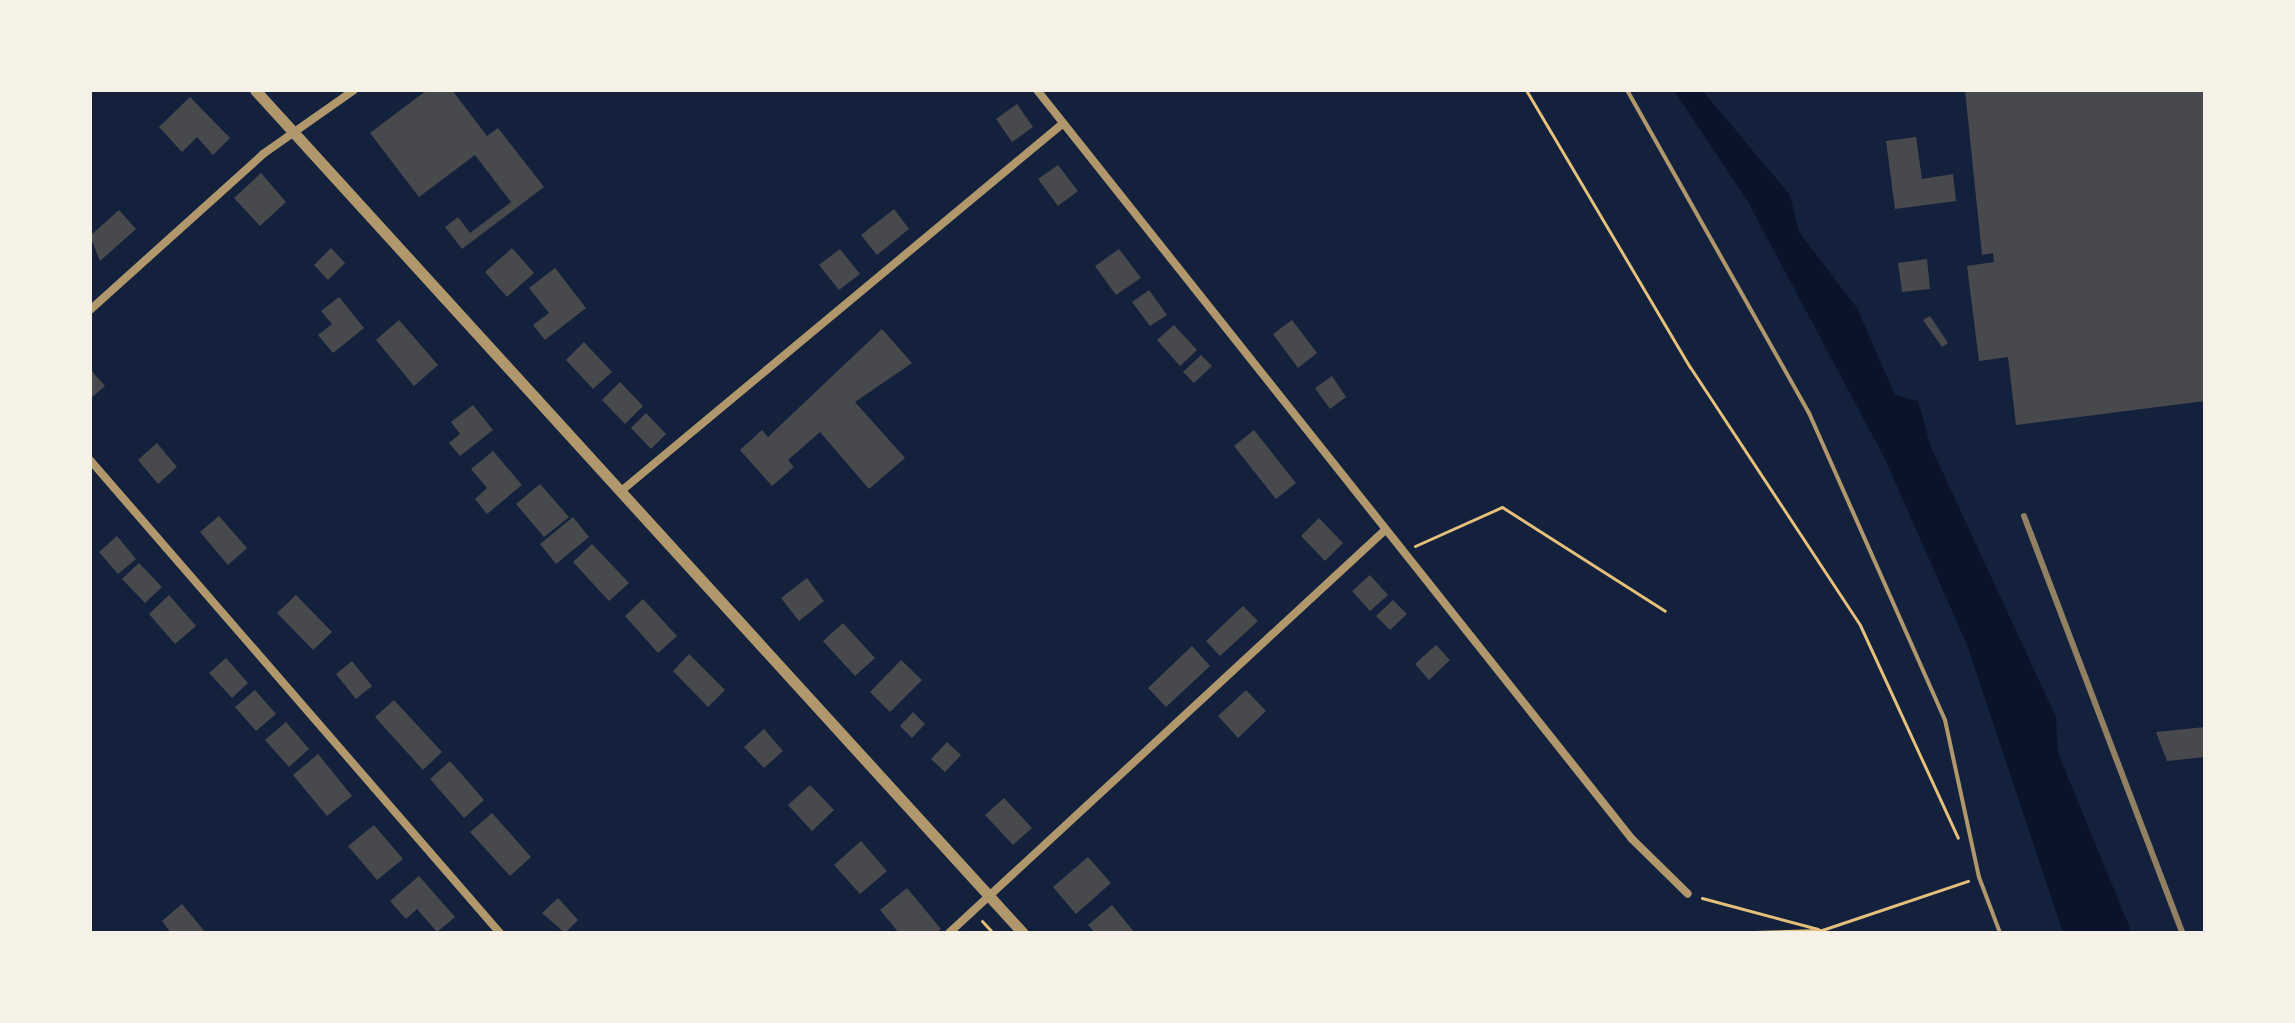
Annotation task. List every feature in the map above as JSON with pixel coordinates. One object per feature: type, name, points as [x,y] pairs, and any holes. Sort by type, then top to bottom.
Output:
[{"type":"street","points":[[255,90],[1023,933]]},
{"type":"street","points":[[90,310],[263,154],[295,136],[354,90]]},
{"type":"street","points":[[1037,90],[1061,125],[1632,839],[1688,894]]},
{"type":"street","points":[[620,492],[1061,125]]},
{"type":"street","points":[[90,460],[500,933]]},
{"type":"street","points":[[949,933],[1384,531]]},
{"type":"lane","points":[[1627,90],[1809,413],[1945,720],[1979,877],[2000,933]]},
{"type":"path","points":[[1526,90],[1690,367],[1860,625],[1964,850]]},
{"type":"path","points":[[1399,550],[1502,507],[1665,611]]},
{"type":"path","points":[[1721,933],[1822,930],[1979,877]]},
{"type":"path","points":[[1688,894],[1822,930]]},
{"type":"water","points":[[1674,90],[1702,90],[1790,195],[1799,232],[1857,308],[1895,395],[1918,401],[1931,447],[2056,717],[2058,753],[2132,933],[2063,933],[1967,645],[1885,459],[1748,202]]},
{"type":"building","points":[[427,90],[452,90],[487,136],[498,128],[544,187],[462,249],[445,227],[458,217],[470,233],[511,202],[475,155],[419,197],[370,133]]},
{"type":"building","points":[[1965,90],[2205,90],[2205,401],[2016,425],[2008,357],[1979,361],[1967,266],[1994,262],[1993,253],[1982,255]]},
{"type":"building","points":[[190,97],[230,138],[213,155],[197,137],[182,152],[159,127]]},
{"type":"building","points":[[1017,104],[1033,127],[1012,142],[996,119]]},
{"type":"building","points":[[1916,137],[1922,179],[1953,174],[1956,201],[1895,209],[1886,141]]},
{"type":"building","points":[[1058,165],[1078,191],[1058,206],[1038,179]]},
{"type":"building","points":[[261,173],[286,202],[260,226],[234,198]]},
{"type":"building","points":[[894,209],[909,229],[877,255],[861,235]]},
{"type":"building","points":[[119,210],[136,229],[100,261],[90,236]]},
{"type":"building","points":[[331,248],[345,263],[328,280],[314,265]]},
{"type":"building","points":[[512,248],[534,273],[507,297],[485,272]]},
{"type":"building","points":[[840,249],[860,274],[839,290],[819,265]]},
{"type":"building","points":[[1119,249],[1141,278],[1116,295],[1095,266]]},
{"type":"building","points":[[1927,259],[1930,289],[1902,292],[1898,263]]},
{"type":"building","points":[[555,268],[586,308],[545,340],[533,325],[549,313],[529,288]]},
{"type":"building","points":[[1149,290],[1167,315],[1150,326],[1132,302]]},
{"type":"building","points":[[339,297],[364,328],[333,353],[318,335],[332,324],[321,311]]},
{"type":"building","points":[[1930,316],[1948,343],[1942,347],[1923,320]]},
{"type":"building","points":[[399,320],[438,365],[414,386],[376,340]]},
{"type":"building","points":[[1292,320],[1317,353],[1298,368],[1273,334]]},
{"type":"building","points":[[1174,325],[1197,350],[1180,366],[1157,340]]},
{"type":"building","points":[[882,329],[912,363],[855,402],[905,458],[869,489],[820,432],[788,460],[794,467],[772,486],[740,450],[762,430],[768,437]]},
{"type":"building","points":[[584,342],[612,372],[593,389],[566,360]]},
{"type":"building","points":[[1201,355],[1212,366],[1194,383],[1183,372]]},
{"type":"building","points":[[90,369],[105,386],[90,399]]},
{"type":"building","points":[[1332,376],[1346,397],[1330,409],[1315,388]]},
{"type":"building","points":[[620,382],[643,406],[625,424],[602,400]]},
{"type":"building","points":[[473,405],[493,430],[460,456],[449,443],[460,434],[451,422]]},
{"type":"building","points":[[646,413],[666,434],[651,449],[631,428]]},
{"type":"building","points":[[1254,430],[1296,483],[1276,499],[1234,446]]},
{"type":"building","points":[[157,443],[177,467],[158,484],[138,460]]},
{"type":"building","points":[[493,451],[522,485],[487,514],[475,499],[487,488],[471,469]]},
{"type":"building","points":[[540,484],[569,517],[544,537],[516,504]]},
{"type":"building","points":[[219,516],[247,548],[228,565],[200,532]]},
{"type":"building","points":[[573,517],[589,537],[556,564],[540,544]]},
{"type":"building","points":[[1319,518],[1343,543],[1325,561],[1301,536]]},
{"type":"building","points":[[117,536],[136,559],[118,574],[99,552]]},
{"type":"building","points":[[592,544],[629,583],[609,601],[573,562]]},
{"type":"building","points":[[139,563],[162,587],[145,603],[122,579]]},
{"type":"building","points":[[1370,575],[1388,595],[1370,611],[1352,591]]},
{"type":"building","points":[[807,578],[824,601],[799,621],[781,598]]},
{"type":"building","points":[[169,595],[196,626],[175,644],[149,614]]},
{"type":"building","points":[[296,595],[332,632],[313,650],[277,613]]},
{"type":"building","points":[[643,599],[677,636],[658,653],[625,616]]},
{"type":"building","points":[[1393,600],[1407,614],[1390,630],[1376,616]]},
{"type":"building","points":[[1243,606],[1258,621],[1220,656],[1206,641]]},
{"type":"building","points":[[843,623],[875,658],[855,676],[823,641]]},
{"type":"building","points":[[1436,645],[1450,660],[1429,680],[1415,664]]},
{"type":"building","points":[[1192,646],[1210,666],[1166,707],[1148,688]]},
{"type":"building","points":[[689,654],[725,690],[708,707],[673,671]]},
{"type":"building","points":[[226,658],[248,683],[232,698],[209,673]]},
{"type":"building","points":[[901,660],[922,680],[890,712],[870,692]]},
{"type":"building","points":[[352,661],[372,686],[356,699],[336,674]]},
{"type":"building","points":[[255,690],[276,714],[256,731],[235,707]]},
{"type":"building","points":[[1246,690],[1266,711],[1238,738],[1218,716]]},
{"type":"building","points":[[394,700],[442,752],[423,770],[375,717]]},
{"type":"building","points":[[913,712],[925,724],[912,738],[900,726]]},
{"type":"building","points":[[286,722],[309,749],[289,767],[265,740]]},
{"type":"building","points":[[2205,727],[2205,757],[2167,761],[2156,732]]},
{"type":"building","points":[[764,729],[783,751],[764,768],[744,747]]},
{"type":"building","points":[[947,742],[961,755],[945,772],[931,759]]},
{"type":"building","points":[[318,754],[352,796],[327,816],[293,775]]},
{"type":"building","points":[[450,761],[484,800],[464,818],[430,779]]},
{"type":"building","points":[[810,785],[834,810],[812,831],[788,805]]},
{"type":"building","points":[[1004,798],[1032,828],[1013,845],[985,815]]},
{"type":"building","points":[[492,813],[531,857],[510,876],[470,832]]},
{"type":"building","points":[[374,825],[403,859],[377,880],[348,846]]},
{"type":"building","points":[[861,841],[887,871],[860,894],[834,865]]},
{"type":"building","points":[[1088,857],[1111,883],[1076,914],[1053,887]]},
{"type":"building","points":[[419,876],[455,917],[437,932],[417,909],[406,919],[390,901]]},
{"type":"building","points":[[907,888],[941,929],[936,933],[899,933],[880,910]]},
{"type":"building","points":[[558,898],[578,920],[565,933],[542,913]]},
{"type":"building","points":[[182,904],[206,933],[171,933],[162,921]]},
{"type":"building","points":[[1112,905],[1135,933],[1095,933],[1088,925]]},
{"type":"railway","points":[[2024,516],[2182,933]]}]
